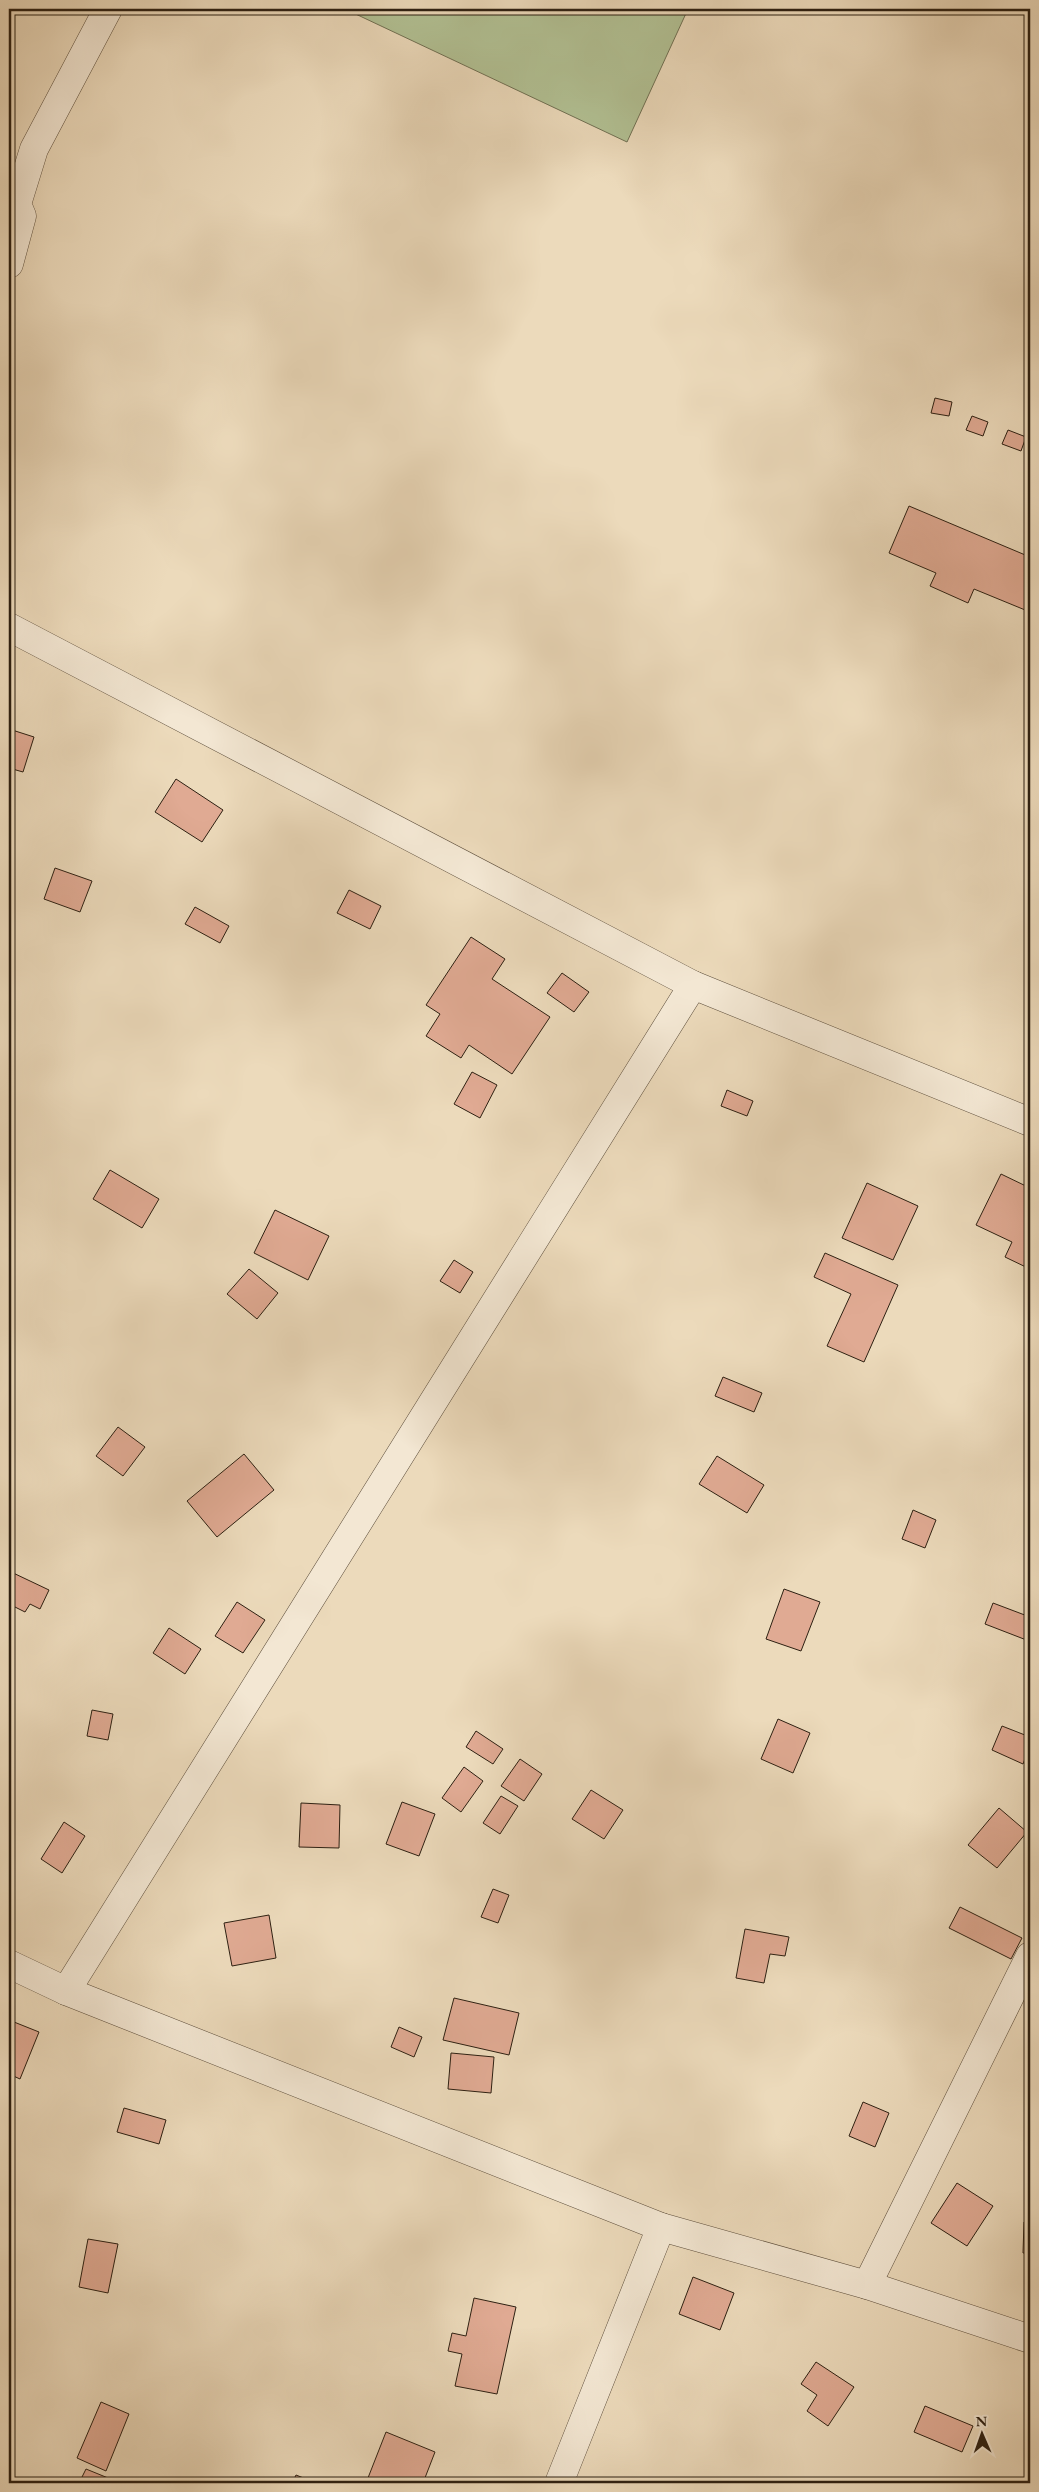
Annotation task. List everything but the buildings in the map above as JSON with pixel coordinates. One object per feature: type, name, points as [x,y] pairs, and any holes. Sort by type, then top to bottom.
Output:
[{"type":"street","points":[[9,264],[17,204],[34,149],[108,9]]},
{"type":"street","points":[[9,627],[692,984],[1030,1122]]},
{"type":"street","points":[[66,1991],[692,984]]},
{"type":"street","points":[[867,2286],[1030,1956]]},
{"type":"street","points":[[9,1964],[66,1991],[661,2227],[867,2286],[1030,2339]]},
{"type":"street","points":[[559,2483],[661,2227]]},
{"type":"green space","points":[[345,9],[688,9],[627,142]]}]
